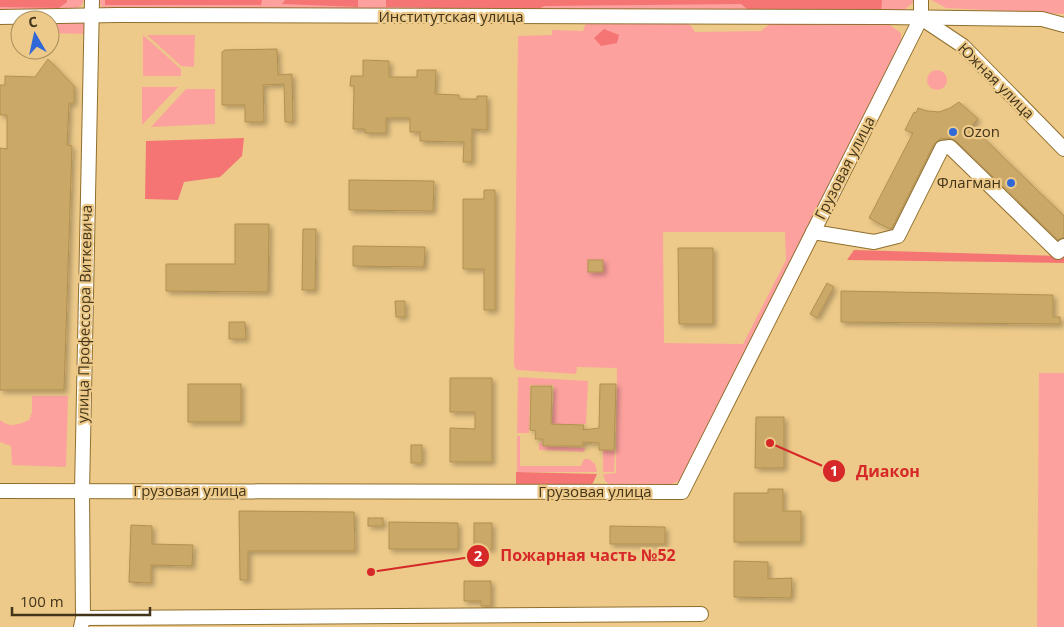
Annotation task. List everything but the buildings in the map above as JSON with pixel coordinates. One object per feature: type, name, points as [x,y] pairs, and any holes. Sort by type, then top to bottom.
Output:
[{"type":"street","name":"улица Профессора Виткевича","points":[[82,622],[82,491],[92,0]]},
{"type":"street","points":[[921,18],[922,0]]},
{"type":"street","name":"Институтская улица","points":[[0,17],[901,17],[1042,19],[1064,26]]},
{"type":"street","name":"Грузовая улица","points":[[0,491],[682,492],[921,18]]},
{"type":"street","name":"Южная улица","points":[[921,18],[963,46],[1064,149]]},
{"type":"street","points":[[813,232],[874,242],[898,236],[942,148],[950,147],[1058,252],[1064,246]]},
{"type":"street","points":[[82,622],[702,614]]},
{"type":"shaded area","points":[[0,0],[84,0],[81,6],[73,10],[0,10]]},
{"type":"shaded area","points":[[0,0],[67,0],[67,2],[59,8],[0,7]]},
{"type":"shaded area","points":[[98,0],[914,0],[914,2],[905,9],[895,13],[110,11],[102,7]]},
{"type":"shaded area","points":[[105,0],[262,0],[261,5],[105,5]]},
{"type":"shaded area","points":[[285,0],[358,0],[358,7],[282,4]]},
{"type":"shaded area","points":[[386,0],[882,0],[881,13],[751,12],[741,4],[544,6],[537,10],[386,7]]},
{"type":"shaded area","points":[[931,0],[1064,0],[1064,14],[946,8]]},
{"type":"shaded area","points":[[60,20],[79,20],[84,23],[87,34],[60,33]]},
{"type":"shaded area","points":[[592,20],[685,22],[695,32],[761,31],[773,21],[887,23],[901,33],[901,41],[685,474],[678,481],[670,485],[612,486],[605,481],[603,474],[616,473],[617,368],[577,367],[576,374],[517,370],[514,366],[518,36],[552,35],[552,30],[583,31],[585,25]],"holes":[[[663,232],[785,232],[786,260],[743,344],[664,343]]]},
{"type":"shaded area","points":[[604,29],[619,35],[617,43],[601,46],[594,38]]},
{"type":"shaded area","points":[[143,35],[181,69],[181,76],[143,76]]},
{"type":"shaded area","points":[[147,35],[195,35],[194,67],[181,66]]},
{"type":"shaded area","points":[[937,70],[944,73],[947,80],[944,87],[937,90],[930,87],[927,80],[930,73]]},
{"type":"shaded area","points":[[142,87],[178,87],[142,125]]},
{"type":"shaded area","points":[[186,89],[215,89],[215,124],[151,127]]},
{"type":"shaded area","points":[[244,138],[242,156],[220,177],[184,182],[178,200],[145,199],[146,141]]},
{"type":"shaded area","points":[[854,250],[1064,256],[1064,263],[847,260]]},
{"type":"shaded area","points":[[1039,373],[1064,373],[1064,627],[1037,627]]},
{"type":"shaded area","points":[[518,377],[588,381],[586,424],[552,424],[554,385],[530,385],[529,433],[517,433]]},
{"type":"shaded area","points":[[32,396],[68,396],[66,467],[12,465],[11,446],[0,442],[0,420],[14,425],[29,420],[32,412]]},
{"type":"shaded area","points":[[517,436],[520,436],[520,466],[581,466],[584,459],[589,459],[595,464],[597,472],[517,472]]},
{"type":"shaded area","points":[[539,443],[542,443],[543,446],[585,448],[584,452],[539,450]]},
{"type":"shaded area","points":[[603,450],[615,451],[614,472],[603,472]]},
{"type":"shaded area","points":[[516,472],[597,474],[593,483],[588,486],[516,488]]},
{"type":"place","name":"Ozon","points":[[953,132]]},
{"type":"place","name":"Флагман","points":[[1011,183]]},
{"type":"place","name":"Диакон","points":[[770,443]]},
{"type":"place","name":"Пожарная часть №52","points":[[371,572]]}]
